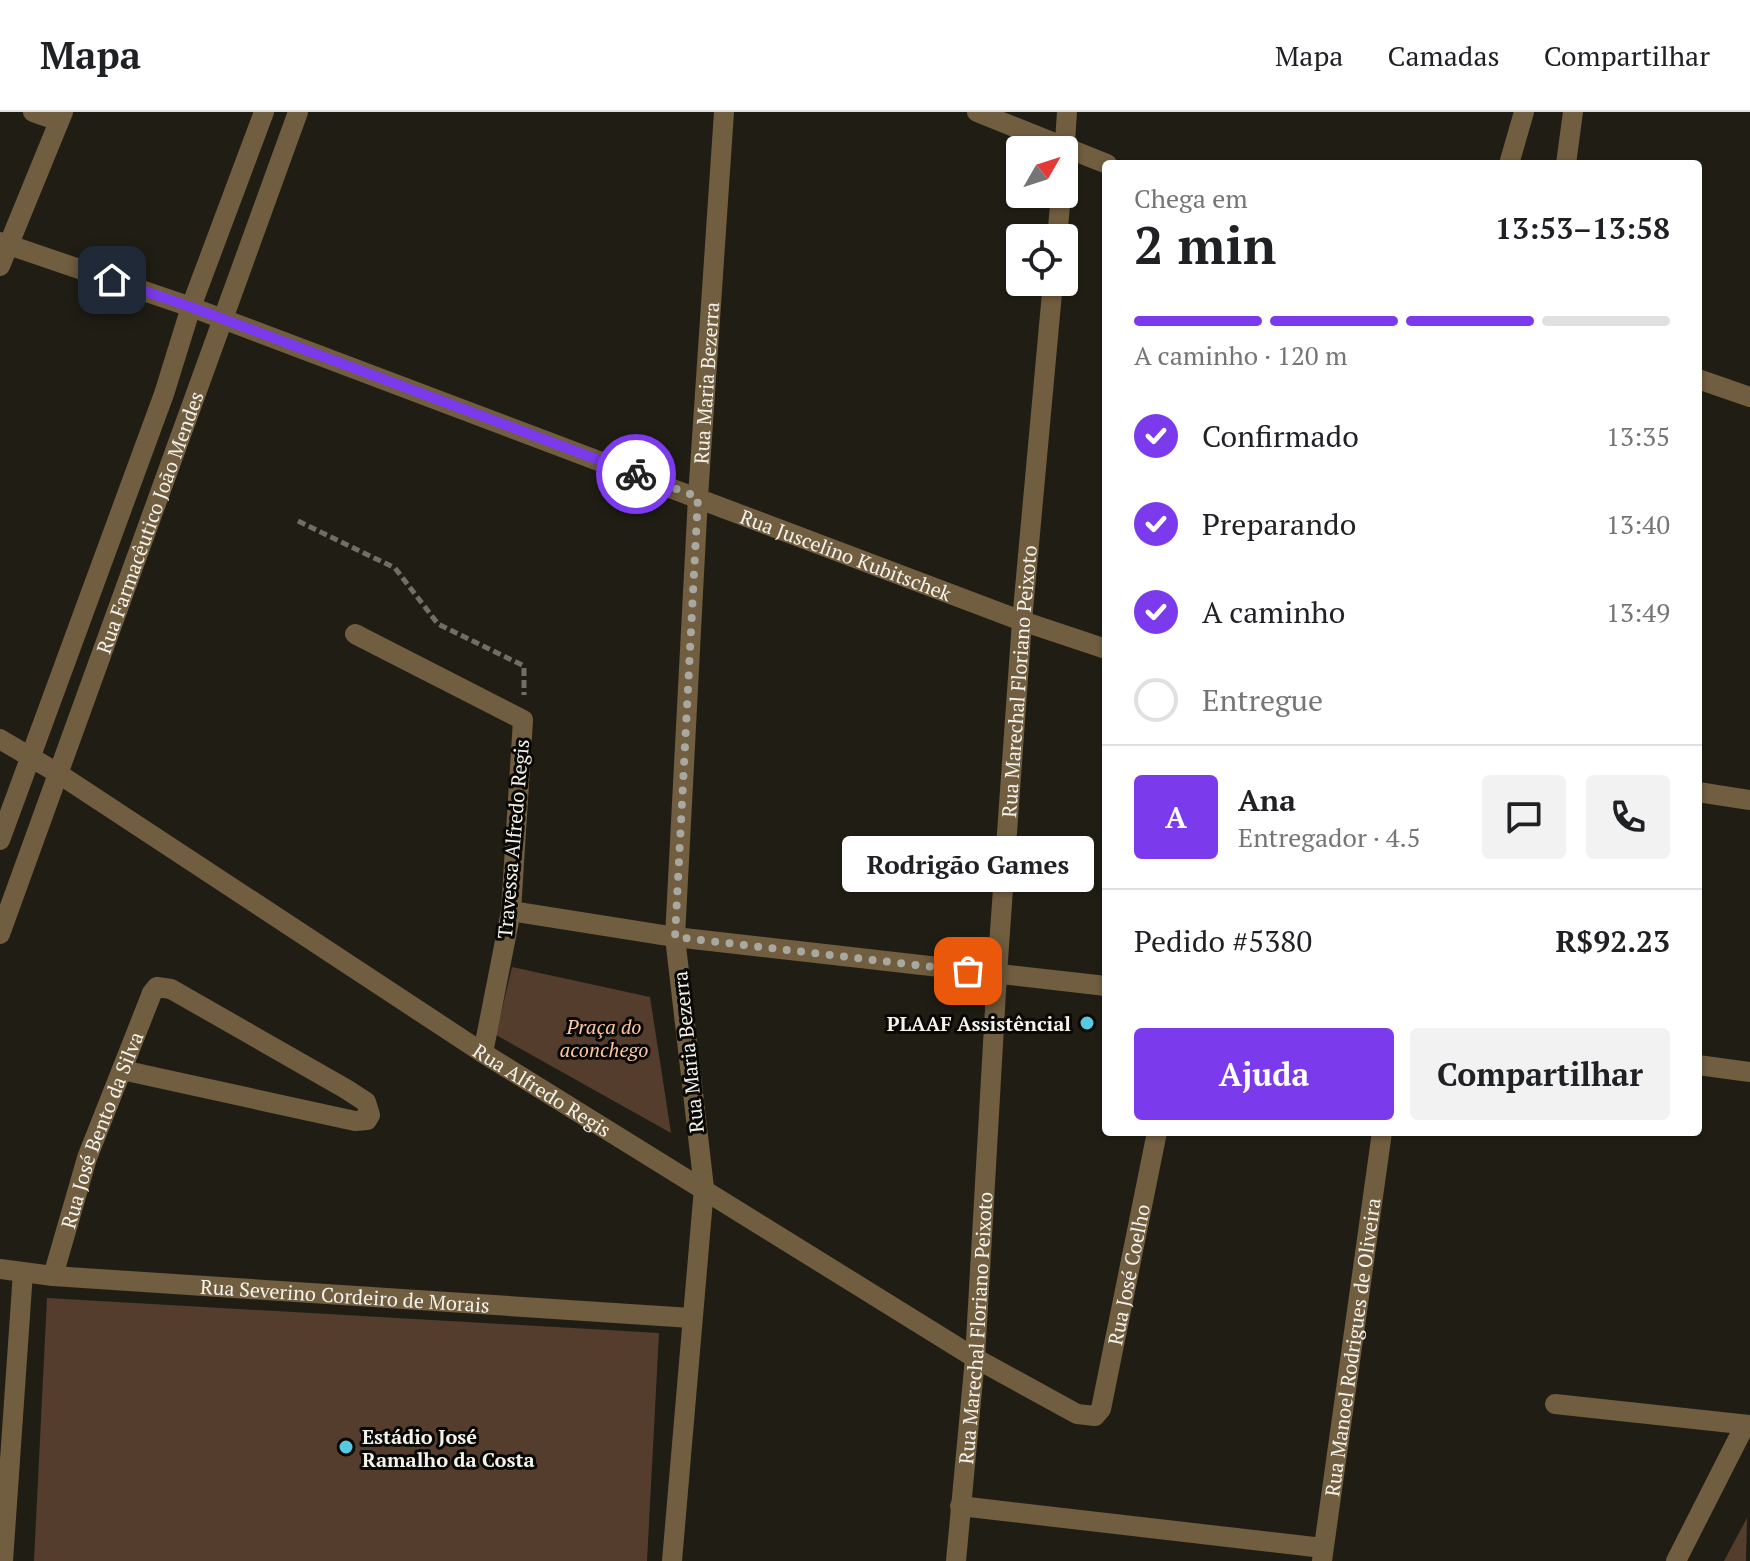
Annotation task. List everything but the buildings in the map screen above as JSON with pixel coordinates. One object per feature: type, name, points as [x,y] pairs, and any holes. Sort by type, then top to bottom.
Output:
[{"type":"street","points":[[0,266],[4,243],[61,117],[33,112]]},
{"type":"street","name":"Rua Farmacêutico João Mendes","points":[[0,840],[264,112]]},
{"type":"street","name":"Rua Maria Bezerra","points":[[672,1561],[704,1188],[675,937],[698,497],[724,112]]},
{"type":"street","points":[[977,112],[1029,136]]},
{"type":"street","points":[[1065,136],[1067,112]]},
{"type":"street","points":[[1510,160],[1524,112]]},
{"type":"street","points":[[1567,160],[1573,112]]},
{"type":"street","name":"Rua Farmacêutico João Mendes","points":[[0,934],[224,319],[293,114]]},
{"type":"street","points":[[1078,156],[1102,163]]},
{"type":"street","name":"Rua Juscelino Kubitschek","points":[[4,243],[224,319],[1022,621],[1102,648]]},
{"type":"street","name":"Rua Marechal Floriano Peixoto","points":[[956,1561],[975,1358],[997,974],[1022,621],[1052,296]]},
{"type":"street","points":[[1702,380],[1750,397]]},
{"type":"street","name":"Travessa Alfredo Regis","points":[[355,634],[523,720],[511,911],[483,1053]]},
{"type":"street","name":"Rua Alfredo Regis","points":[[0,739],[29,759],[59,774],[483,1053],[975,1358],[1077,1414],[1095,1416]]},
{"type":"street","points":[[1702,793],[1750,800]]},
{"type":"street","points":[[511,911],[675,937],[1102,986]]},
{"type":"street","name":"Rua José Bento da Silva","points":[[53,1276],[87,1158],[152,993],[157,987],[171,989],[346,1089],[366,1102],[370,1115],[367,1120],[355,1121],[122,1070]]},
{"type":"street","points":[[1702,1066],[1750,1072]]},
{"type":"street","name":"Rua José Coelho","points":[[1095,1416],[1101,1409],[1156,1136]]},
{"type":"street","name":"Rua Manoel Rodrigues de Oliveira","points":[[1322,1555],[1381,1136]]},
{"type":"street","name":"Rua Severino Cordeiro de Morais","points":[[0,1269],[53,1276],[691,1318]]},
{"type":"street","points":[[3,1561],[23,1272]]},
{"type":"street","points":[[1555,1404],[1748,1425],[1676,1561]]},
{"type":"street","points":[[960,1506],[1322,1555]]},
{"type":"path","name":"Travessa Alfredo Regis","points":[[298,521],[395,568],[438,624],[524,666],[523,720]]},
{"type":"green space","name":"Praça do aconchego","points":[[512,967],[650,997],[671,1133],[496,1035]]},
{"type":"green space","name":"Estádio José Ramalho da Costa","points":[[47,1298],[659,1333],[647,1561],[34,1561]]},
{"type":"green space","points":[[1747,1518],[1746,1561],[1724,1561]]},
{"type":"way so far","points":[[636,474],[698,497],[675,937],[968,971]]},
{"type":"place","name":"Rodrigão Games","points":[[968,971]]},
{"type":"place","name":"PLAAF Assistêncial","points":[[1087,1023]]},
{"type":"place","name":"Estádio José Ramalho da Costa","points":[[346,1447]]},
{"type":"route","points":[[112,280],[636,474]]}]
